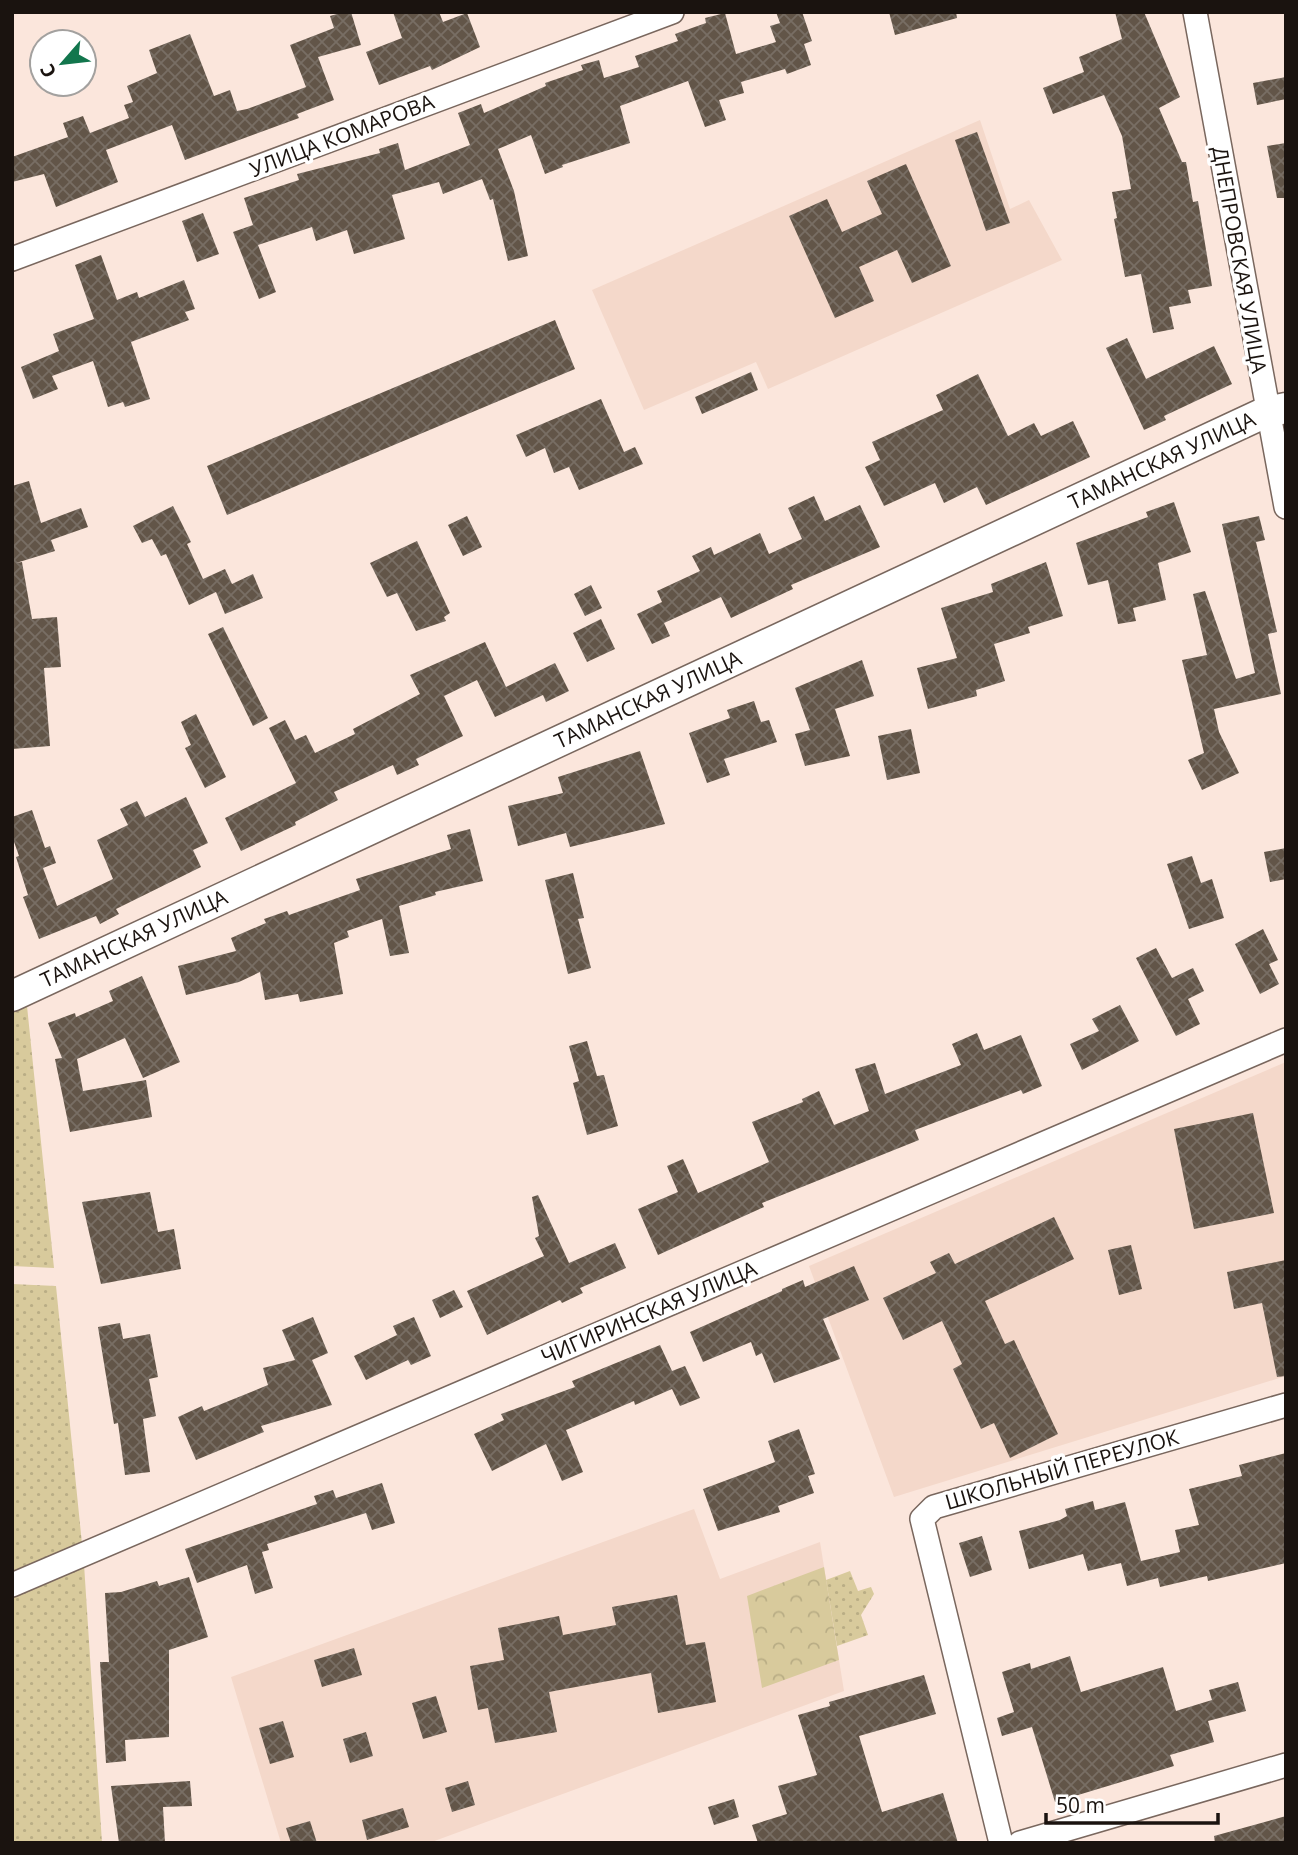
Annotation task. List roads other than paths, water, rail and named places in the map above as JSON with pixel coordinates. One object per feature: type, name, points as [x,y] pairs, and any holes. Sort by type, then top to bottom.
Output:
[{"type":"street","name":"УЛИЦА КОМАРОВА","points":[[12,259],[672,12]]},
{"type":"street","name":"ДНЕПРОВСКАЯ УЛИЦА","points":[[1195,12],[1276,410],[1286,507]]},
{"type":"street","name":"ТАМАНСКАЯ УЛИЦА","points":[[12,996],[1276,410]]},
{"type":"street","name":"ЧИГИРИНСКАЯ УЛИЦА","points":[[12,1585],[1286,1040]]},
{"type":"street","name":"ШКОЛЬНЫЙ ПЕРЕУЛОК","points":[[1001,1843],[922,1520],[934,1507],[1286,1405]]},
{"type":"street","points":[[1020,1843],[1286,1765]]}]
